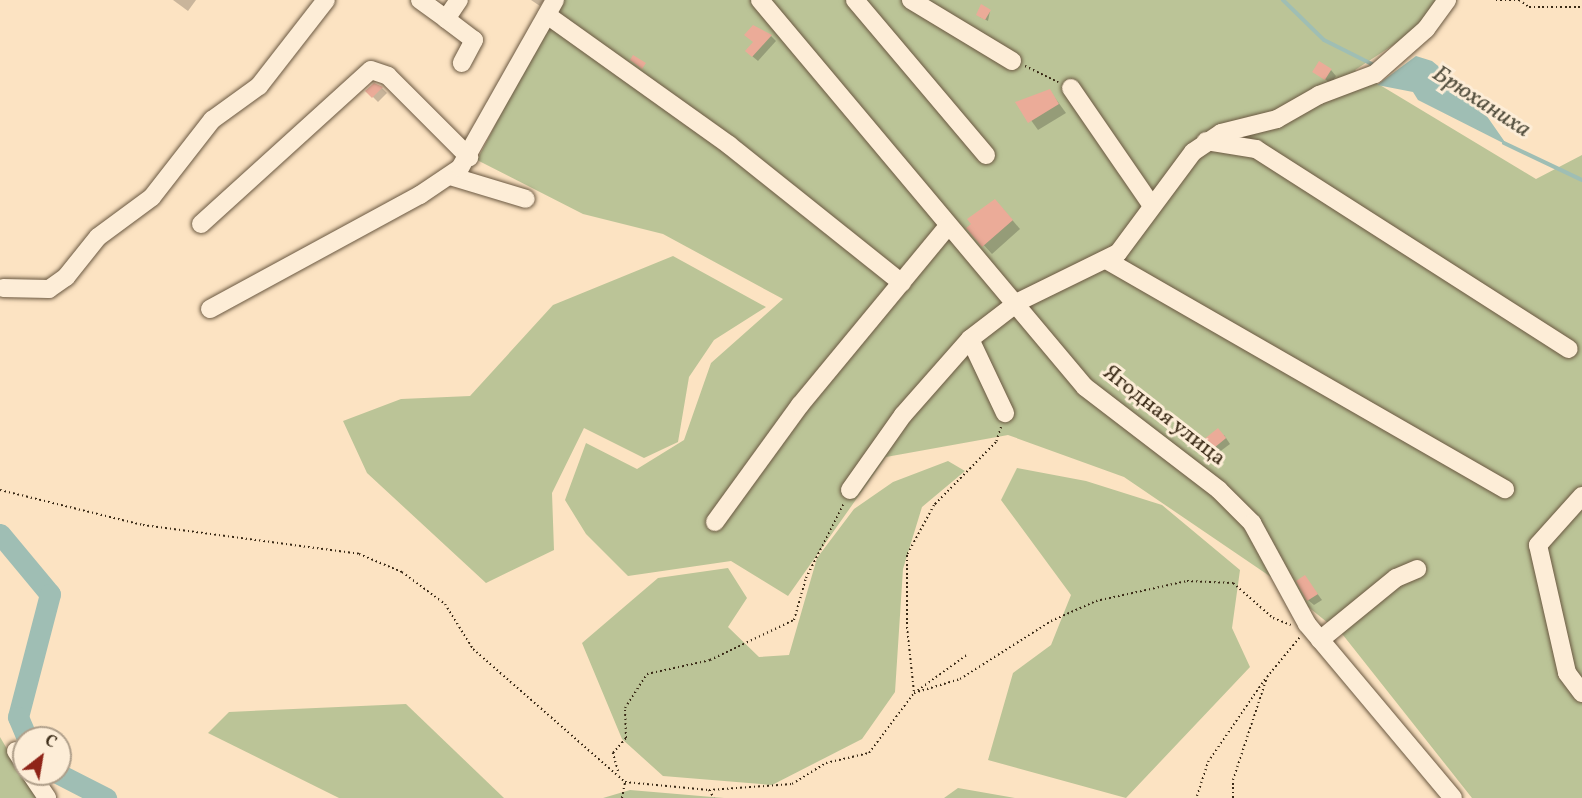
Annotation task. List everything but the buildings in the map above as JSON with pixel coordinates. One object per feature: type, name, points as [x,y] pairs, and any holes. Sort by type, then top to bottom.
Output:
[{"type":"street","points":[[3,288],[49,289],[66,277],[98,237],[152,197],[213,120],[259,86],[326,0]]},
{"type":"street","points":[[420,0],[474,40],[462,63]]},
{"type":"street","points":[[446,19],[459,0]]},
{"type":"street","name":"Ягодная улица","points":[[760,0],[948,226],[1018,302],[1085,387],[1219,490],[1252,523],[1308,624],[1453,798]]},
{"type":"street","points":[[855,0],[986,155]]},
{"type":"street","points":[[910,0],[1012,61]]},
{"type":"street","points":[[850,490],[903,415],[970,339],[1018,302],[1108,261],[1206,141],[1277,119],[1319,95],[1375,74],[1426,29],[1448,0]]},
{"type":"street","points":[[210,309],[450,176],[469,158],[551,8],[729,144],[902,283]]},
{"type":"street","points":[[201,224],[371,70],[388,76],[469,158]]},
{"type":"street","points":[[1071,88],[1152,206]]},
{"type":"street","points":[[1206,141],[1256,149],[1569,349]]},
{"type":"street","points":[[450,176],[526,199]]},
{"type":"street","points":[[716,522],[800,405],[948,226]]},
{"type":"street","points":[[1108,261],[1505,489]]},
{"type":"street","points":[[970,339],[1005,413]]},
{"type":"street","points":[[1582,496],[1538,545],[1567,673],[1582,693]]},
{"type":"street","points":[[1320,640],[1396,578],[1417,569]]},
{"type":"path","points":[[1496,0],[1519,0],[1529,7],[1582,7]]},
{"type":"path","points":[[1012,61],[1071,88]]},
{"type":"path","points":[[914,693],[907,627],[907,555],[934,505],[996,442],[1005,413]]},
{"type":"path","points":[[0,490],[143,525],[359,554],[402,572],[445,604],[473,649],[505,679],[618,772],[625,782],[709,790],[792,784],[826,763],[869,753],[914,693],[969,654]]},
{"type":"path","points":[[618,772],[613,753],[626,738],[625,708],[647,674],[710,660],[794,620],[806,578],[850,490]]},
{"type":"path","points":[[914,693],[960,679],[1051,621],[1096,601],[1187,581],[1233,583],[1285,626],[1308,624]]},
{"type":"path","points":[[1197,796],[1208,762],[1267,677],[1308,624]]},
{"type":"path","points":[[1233,798],[1233,780],[1267,677]]},
{"type":"path","points":[[615,798],[621,796],[625,782]]},
{"type":"path","points":[[709,790],[714,798]]},
{"type":"green space","points":[[560,0],[1439,0],[1430,21],[1355,70],[1536,179],[1582,155],[1582,798],[1472,798],[1343,635],[1271,577],[1124,477],[1008,435],[886,457],[788,596],[731,561],[628,576],[586,534],[565,500],[586,443],[637,469],[684,440],[711,363],[783,299],[663,234],[583,214],[477,160]]},
{"type":"green space","points":[[673,256],[766,307],[714,340],[689,377],[678,442],[644,458],[584,428],[552,493],[554,550],[486,583],[367,473],[343,421],[401,399],[470,396],[553,305]]},
{"type":"green space","points":[[948,461],[965,471],[922,507],[903,569],[895,692],[862,739],[772,785],[663,776],[622,739],[582,643],[658,578],[728,568],[747,598],[728,627],[759,657],[789,655],[817,558],[854,509],[893,482]]},
{"type":"green space","points":[[1017,468],[1086,481],[1162,505],[1240,570],[1232,628],[1250,667],[1126,798],[988,760],[1013,673],[1051,645],[1071,595],[1001,500]]},
{"type":"green space","points":[[406,704],[504,798],[339,798],[208,733],[229,712]]},
{"type":"green space","points":[[0,737],[12,757],[12,786],[29,786],[36,798],[0,798]]},
{"type":"green space","points":[[958,788],[1015,798],[944,798]]},
{"type":"green space","points":[[630,790],[724,798],[603,798]]},
{"type":"water","points":[[1416,56],[1432,61],[1470,92],[1507,145],[1418,100],[1413,92],[1377,85]]},
{"type":"waterway","name":"Брюханиха","points":[[1283,0],[1324,40],[1372,64]]},
{"type":"waterway","name":"Брюханиха","points":[[1504,143],[1582,180]]},
{"type":"waterway","points":[[0,534],[50,594],[18,717],[22,726]]},
{"type":"waterway","points":[[72,781],[106,798]]}]
